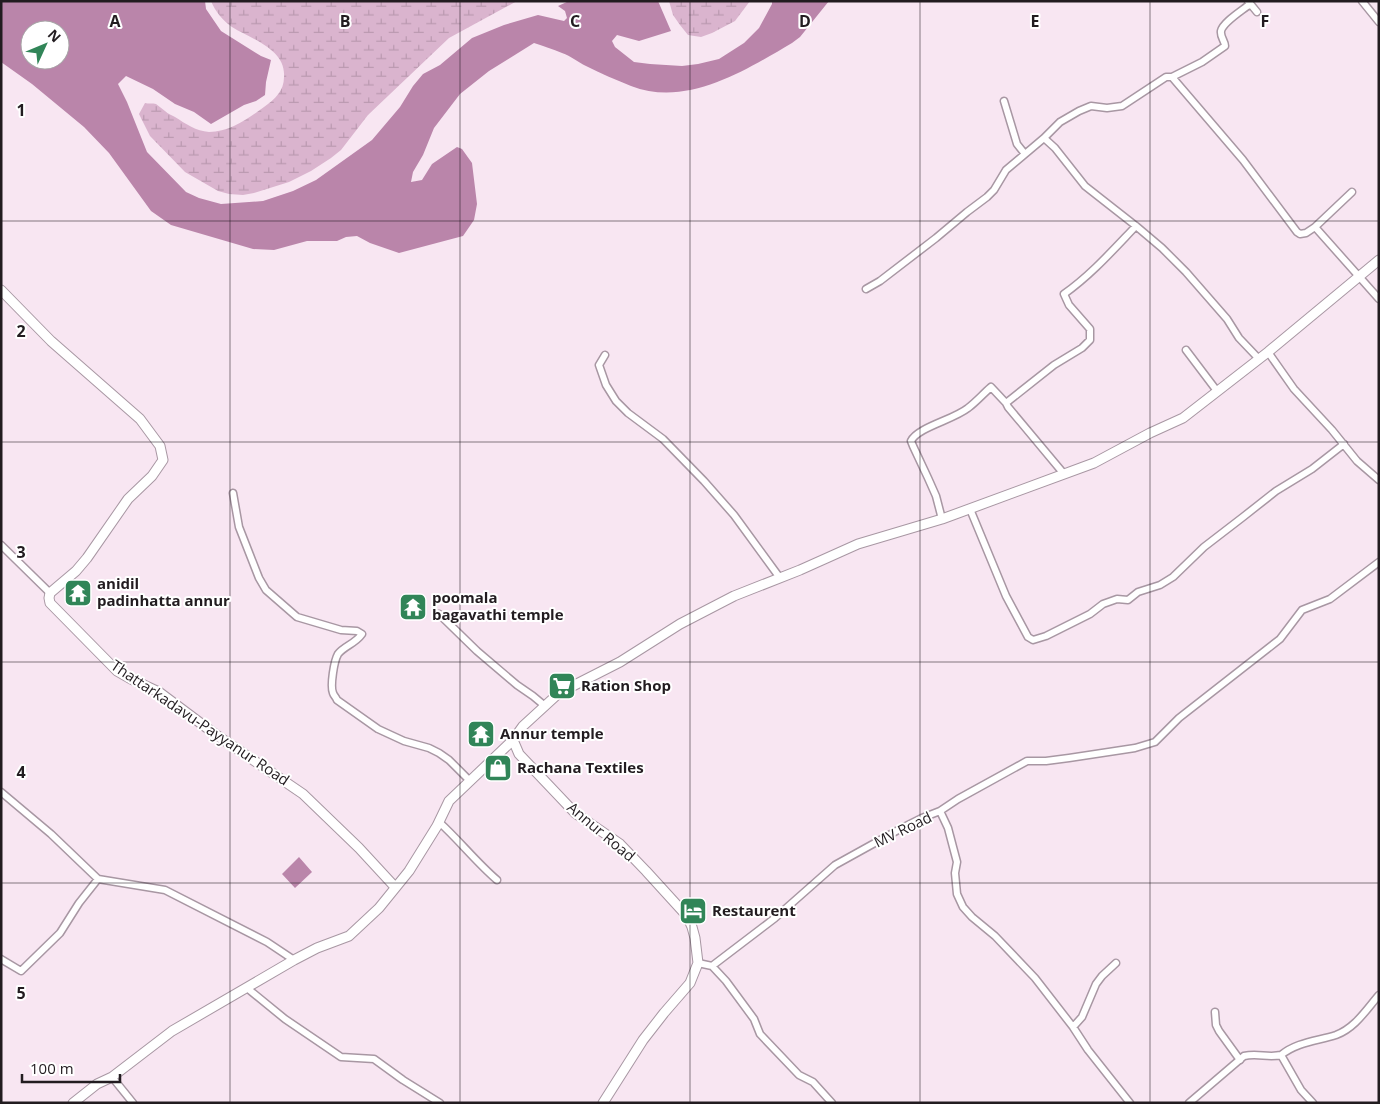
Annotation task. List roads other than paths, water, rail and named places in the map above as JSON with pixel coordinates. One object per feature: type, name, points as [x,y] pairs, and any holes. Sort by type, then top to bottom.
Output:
[{"type":"main road","points":[[73,1103],[97,1084],[112,1077],[172,1031],[294,960],[317,948],[349,936],[379,908],[409,870],[439,822],[449,801],[513,740],[523,726],[559,693],[620,662],[680,624],[734,596],[858,544],[942,519],[1094,463],[1150,433],[1183,418],[1268,352],[1379,260]]},
{"type":"main road","points":[[1,290],[51,341],[140,419],[160,446],[163,460],[152,476],[128,499],[76,571],[50,593]]},
{"type":"main road","name":"Thattarkadavu-Payyanur Road","points":[[50,593],[50,603],[118,670],[131,680],[159,692],[215,734],[303,794],[359,848],[395,887]]},
{"type":"main road","name":"Annur Road","points":[[513,740],[519,754],[545,782],[576,813],[620,844],[687,916],[695,938],[698,963]]},
{"type":"main road","points":[[603,1103],[643,1040],[664,1012],[690,983],[698,963]]},
{"type":"street","points":[[1362,1],[1379,22]]},
{"type":"street","points":[[866,288],[880,281],[987,197],[994,190],[1006,170],[1060,122],[1091,106],[1107,108],[1122,106],[1166,77],[1172,77],[1202,62],[1225,46],[1221,36],[1221,29],[1249,2],[1257,12]]},
{"type":"street","points":[[1172,77],[1231,146],[1300,234],[1306,233],[1315,227],[1352,192]]},
{"type":"street","points":[[1004,102],[1017,144],[1025,154]]},
{"type":"street","points":[[1044,138],[1055,148],[1086,186],[1162,248],[1186,272],[1227,319],[1239,338],[1258,359]]},
{"type":"street","points":[[1006,403],[1054,364],[1082,348],[1090,340],[1090,329],[1069,305],[1064,294],[1076,286],[1136,226]]},
{"type":"street","points":[[1315,227],[1379,299]]},
{"type":"street","points":[[1186,350],[1217,391]]},
{"type":"street","points":[[1268,352],[1294,389],[1332,430],[1357,461],[1379,480]]},
{"type":"street","points":[[605,355],[599,365],[606,385],[616,401],[628,413],[663,439],[704,482],[738,522],[780,578]]},
{"type":"street","points":[[942,519],[932,487],[911,441],[912,438],[921,431],[944,422],[967,409],[990,387],[1006,403],[1064,474]]},
{"type":"street","points":[[970,509],[1006,596],[1028,637],[1033,640],[1046,636],[1090,614],[1103,604],[1117,599],[1128,600],[1138,592],[1160,585],[1173,577],[1204,547],[1263,501],[1312,469],[1344,444]]},
{"type":"street","points":[[233,493],[239,527],[266,590],[298,617],[341,630],[357,631],[362,634],[353,644],[344,648],[337,655],[334,666],[332,693],[337,700],[378,729],[404,741],[439,753],[470,780]]},
{"type":"street","points":[[1,545],[50,593]]},
{"type":"street","points":[[940,811],[958,799],[1028,761],[1069,758],[1135,748],[1156,742],[1179,718],[1280,639],[1302,610],[1330,599],[1379,562]]},
{"type":"street","points":[[439,614],[477,651],[545,706]]},
{"type":"street","points":[[1,792],[51,834],[98,879],[165,890],[267,942],[294,960]]},
{"type":"street","name":"MV Road","points":[[712,966],[781,913],[835,865],[900,829],[940,811],[948,828],[957,862],[955,873],[957,894],[963,907],[995,936],[1035,978],[1130,1103]]},
{"type":"street","points":[[439,822],[497,880]]},
{"type":"street","points":[[1,959],[21,970],[60,933],[79,903],[98,879]]},
{"type":"street","points":[[698,963],[712,966],[726,981],[754,1019],[760,1034],[799,1076],[813,1082],[832,1103]]},
{"type":"street","points":[[1073,1027],[1082,1017],[1096,984],[1116,963]]},
{"type":"street","points":[[247,988],[285,1019],[341,1057],[374,1059],[440,1103]]},
{"type":"street","points":[[1189,1103],[1244,1056],[1263,1055],[1273,1057],[1281,1055],[1288,1049],[1337,1034],[1354,1025],[1379,995]]},
{"type":"street","points":[[1215,1012],[1219,1031],[1240,1060]]},
{"type":"street","points":[[1281,1055],[1301,1090],[1313,1103]]},
{"type":"street","points":[[112,1077],[133,1103]]},
{"type":"place","name":"anidil padinhatta annur","points":[[78,593]]},
{"type":"place","name":"poomala bagavathi temple","points":[[413,607]]},
{"type":"place","name":"Ration Shop","points":[[562,686]]},
{"type":"place","name":"Annur temple","points":[[481,734]]},
{"type":"place","name":"Rachana Textiles","points":[[498,768]]},
{"type":"place","name":"Restaurent","points":[[693,911]]}]
